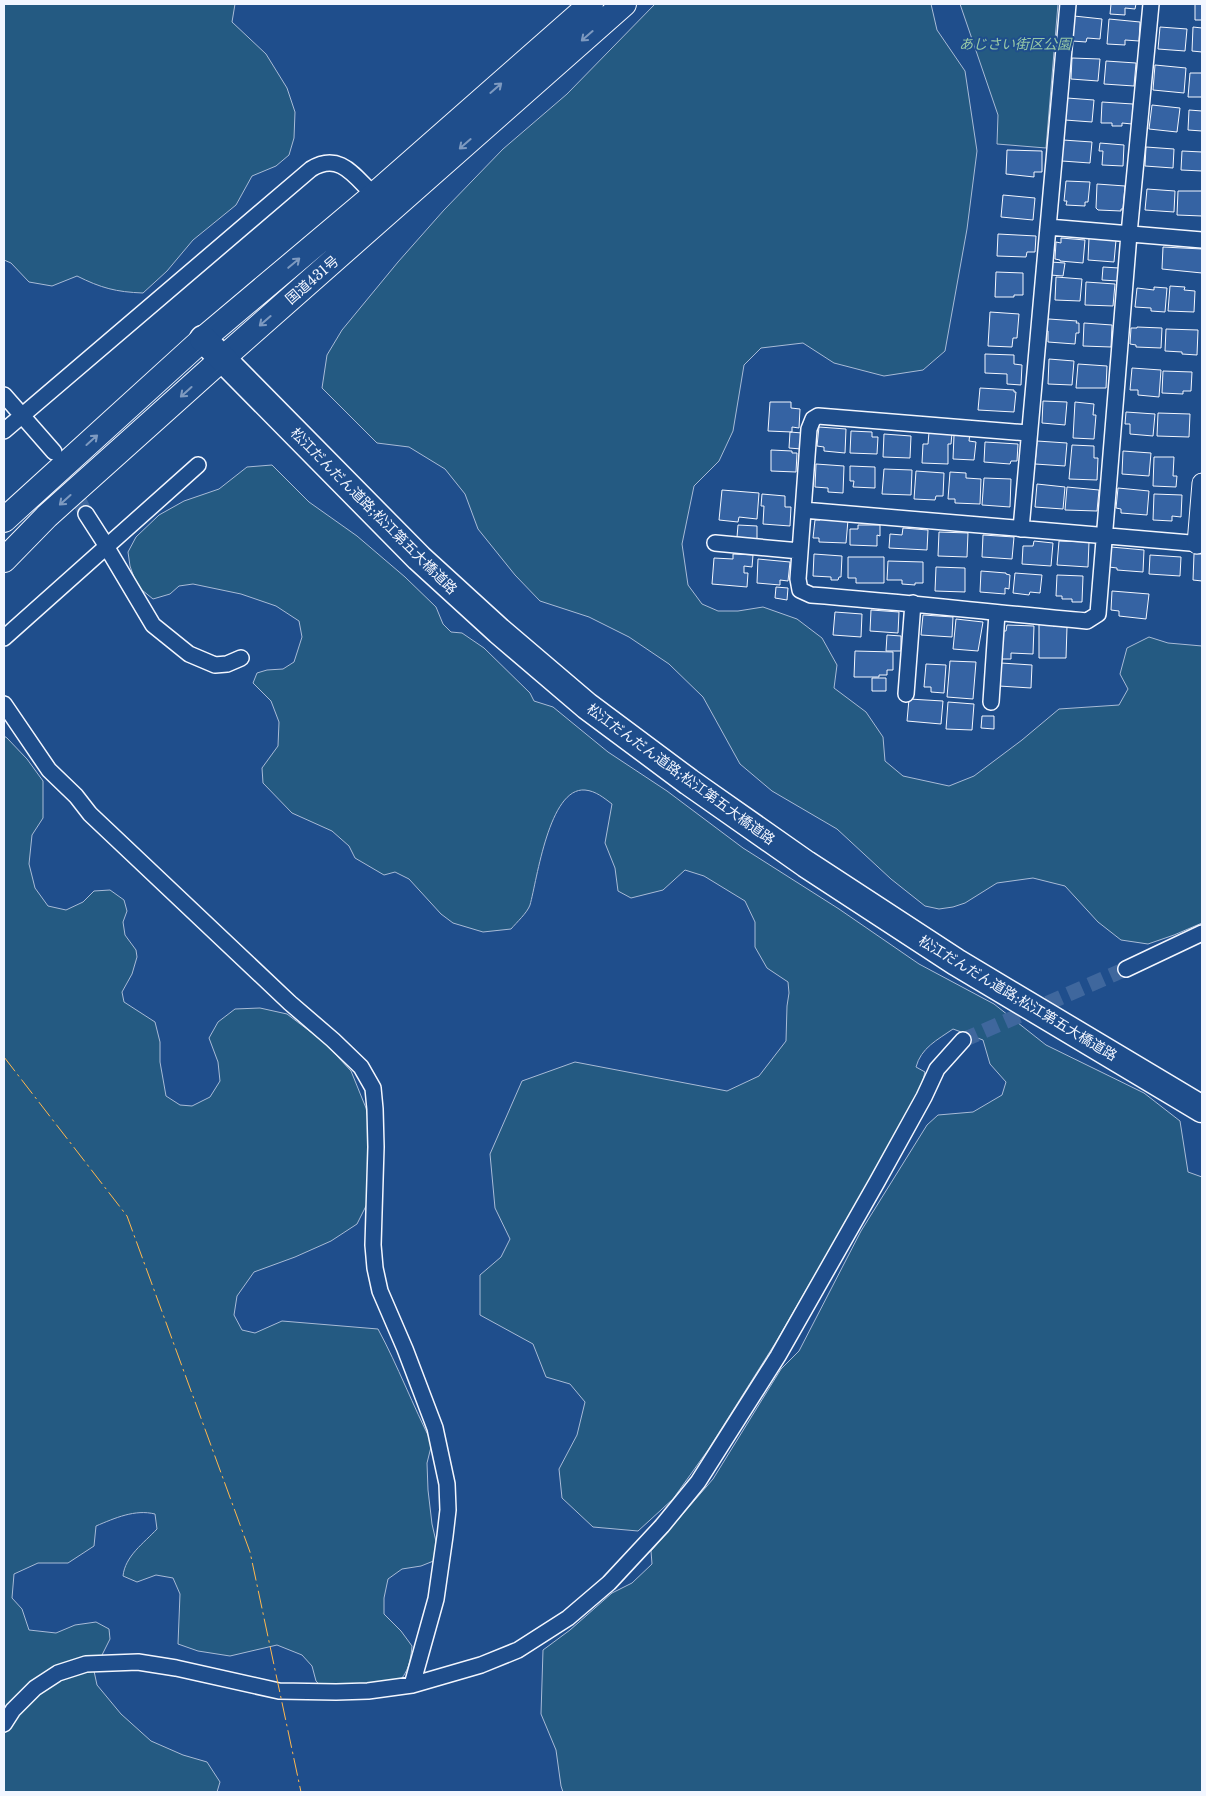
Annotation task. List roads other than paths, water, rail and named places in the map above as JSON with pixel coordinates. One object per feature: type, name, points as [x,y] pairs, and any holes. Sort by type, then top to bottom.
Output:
[{"type":"highway","name":"国道431号","points":[[4,520],[203,339],[374,195],[591,4]]},
{"type":"highway","name":"国道431号","points":[[4,560],[47,516],[222,359],[624,4]]},
{"type":"highway","name":"松江だんだん道路;松江第五大橋道路","points":[[203,339],[419,558],[499,631],[587,706],[688,782],[806,864],[956,962],[1202,1109]]},
{"type":"street","points":[[1021,528],[1028,433],[1068,4]]},
{"type":"street","points":[[1028,433],[818,416],[814,419],[809,429],[798,585],[800,590],[811,595],[913,603],[1087,621],[1098,614],[1129,234],[1151,4]]},
{"type":"street","points":[[4,431],[311,169],[319,164],[329,162],[339,164],[347,168],[374,195]]},
{"type":"street","points":[[1048,227],[1202,240]]},
{"type":"street","points":[[4,395],[54,452]]},
{"type":"street","points":[[4,638],[198,465]]},
{"type":"street","points":[[803,510],[1200,544],[1202,483]]},
{"type":"street","points":[[86,514],[153,624],[188,654],[215,665],[227,664],[241,658]]},
{"type":"street","points":[[715,542],[800,551]]},
{"type":"street","points":[[906,694],[913,603]]},
{"type":"street","points":[[991,702],[997,613]]},
{"type":"street","points":[[4,704],[49,770],[76,796],[90,814],[290,1003],[333,1040],[360,1067],[373,1088],[376,1128],[373,1245],[375,1268],[380,1291],[405,1349],[435,1428],[447,1484],[446,1528],[436,1598],[412,1685]]},
{"type":"street","points":[[1126,969],[1202,933]]},
{"type":"street","points":[[4,1724],[13,1710],[35,1688],[58,1673],[86,1664],[138,1662],[279,1691],[352,1692],[412,1685],[481,1665],[518,1650],[568,1618],[608,1584],[662,1526],[698,1482],[778,1356],[882,1174],[937,1069],[962,1040]]},
{"type":"tunnel","points":[[58,460],[86,514]]},
{"type":"tunnel","points":[[963,1040],[1126,969]]},
{"type":"park label","name":"あじさい街区公園","points":[[1015,44]]}]
